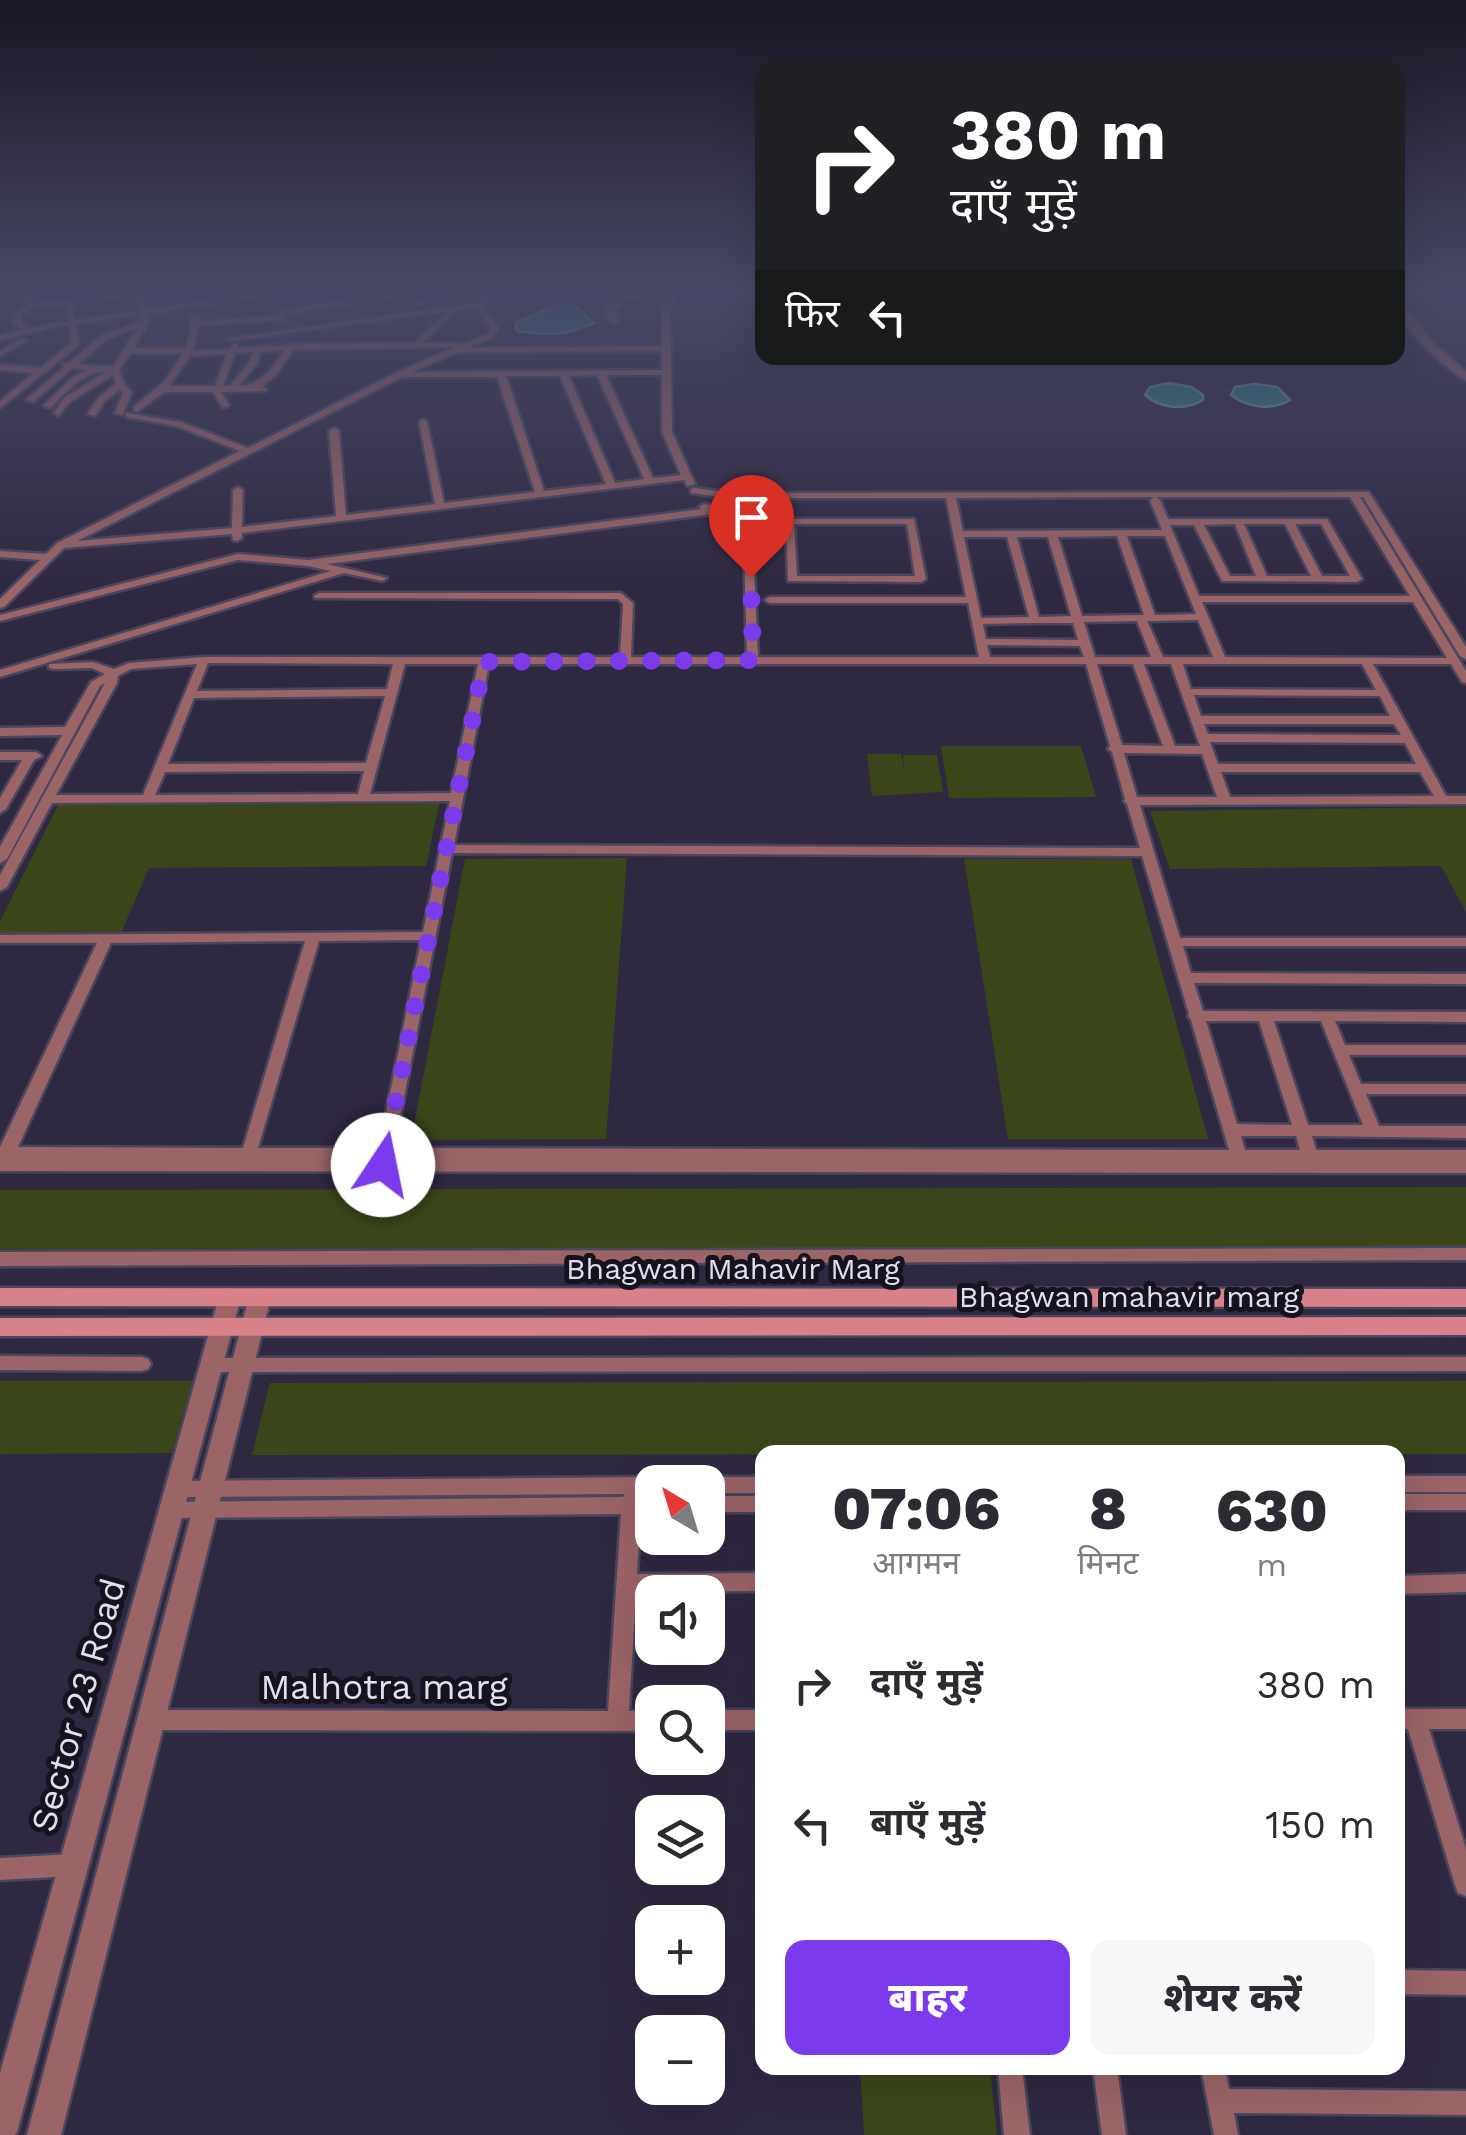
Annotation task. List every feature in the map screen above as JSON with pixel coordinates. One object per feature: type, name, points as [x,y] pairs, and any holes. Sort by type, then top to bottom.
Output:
[{"type":"main road","name":"Bhagwan Mahavir Marg","points":[[0,1297],[1466,1298]]},
{"type":"main road","points":[[1289,1298],[1299,1326]]},
{"type":"main road","name":"Bhagwan mahavir marg","points":[[222,1327],[1466,1326]]},
{"type":"main road","points":[[0,1327],[222,1327]]},
{"type":"street","points":[[0,393],[14,392]]},
{"type":"street","points":[[0,405],[14,392]]},
{"type":"street","points":[[30,400],[40,392]]},
{"type":"street","points":[[47,406],[62,392]]},
{"type":"street","points":[[58,413],[67,400],[81,392]]},
{"type":"street","points":[[92,414],[112,392]]},
{"type":"street","points":[[128,392],[128,412]]},
{"type":"street","points":[[128,412],[158,392]]},
{"type":"street","points":[[219,392],[225,405]]},
{"type":"street","points":[[0,605],[60,546],[368,392]]},
{"type":"street","points":[[506,392],[540,494]]},
{"type":"street","points":[[571,392],[611,485]]},
{"type":"street","points":[[609,392],[650,481]]},
{"type":"street","points":[[668,392],[668,437],[694,491],[712,511]]},
{"type":"street","points":[[128,412],[178,424],[248,451]]},
{"type":"street","points":[[423,422],[440,506]]},
{"type":"street","points":[[334,430],[341,518]]},
{"type":"street","points":[[60,546],[237,531],[686,477]]},
{"type":"street","points":[[238,490],[238,556]]},
{"type":"street","points":[[694,491],[738,495],[1155,500],[1315,497]]},
{"type":"street","points":[[738,495],[750,503]]},
{"type":"street","points":[[1198,522],[1226,579],[1357,579],[1315,497]]},
{"type":"street","points":[[950,498],[985,661]]},
{"type":"street","points":[[308,562],[750,503],[950,498],[1360,498]]},
{"type":"street","points":[[1360,498],[1417,599],[1460,659]]},
{"type":"street","points":[[1360,498],[1460,659],[1466,680]]},
{"type":"street","points":[[847,500],[852,521]]},
{"type":"street","points":[[1155,500],[1220,660]]},
{"type":"street","points":[[1252,500],[1262,521]]},
{"type":"street","points":[[750,503],[753,660]]},
{"type":"street","points":[[958,534],[1121,534],[1198,522],[1324,520]]},
{"type":"street","points":[[789,521],[911,521],[921,579],[855,579],[792,579],[789,521]]},
{"type":"street","points":[[1238,521],[1263,579]]},
{"type":"street","points":[[1288,521],[1318,579]]},
{"type":"street","points":[[1011,534],[1035,620]]},
{"type":"street","points":[[1052,534],[1087,661],[1241,1161]]},
{"type":"street","points":[[1121,534],[1158,660]]},
{"type":"street","points":[[0,542],[3,554],[45,557]]},
{"type":"street","points":[[0,618],[238,556],[308,562],[382,578]]},
{"type":"street","points":[[0,674],[345,570]]},
{"type":"street","points":[[855,579],[856,600]]},
{"type":"street","points":[[1292,579],[1301,599]]},
{"type":"street","points":[[319,596],[621,596],[628,604],[625,662]]},
{"type":"street","points":[[1195,600],[1417,599]]},
{"type":"street","points":[[770,600],[971,600]]},
{"type":"street","points":[[976,621],[1202,617]]},
{"type":"street","points":[[129,666],[138,634]]},
{"type":"street","points":[[980,642],[1082,643]]},
{"type":"street","points":[[0,859],[95,684],[129,666],[204,660],[1460,659]]},
{"type":"street","points":[[147,800],[204,660]]},
{"type":"street","points":[[362,798],[400,660]]},
{"type":"street","points":[[1137,660],[1170,750]]},
{"type":"street","points":[[1176,661],[1225,800]]},
{"type":"street","points":[[1366,661],[1442,800]]},
{"type":"street","points":[[384,1159],[484,662]]},
{"type":"street","points":[[28,667],[93,664],[112,673]]},
{"type":"street","points":[[0,887],[112,683],[112,673]]},
{"type":"street","points":[[190,694],[390,692]]},
{"type":"street","points":[[1186,692],[1383,693]]},
{"type":"street","points":[[1196,720],[1398,720]]},
{"type":"street","points":[[0,732],[68,731]]},
{"type":"street","points":[[1114,749],[1408,739]]},
{"type":"street","points":[[0,756],[55,756]]},
{"type":"street","points":[[0,809],[7,784],[30,756]]},
{"type":"street","points":[[160,768],[370,767]]},
{"type":"street","points":[[1214,768],[1424,768]]},
{"type":"street","points":[[7,784],[54,784]]},
{"type":"street","points":[[46,800],[456,797]]},
{"type":"street","points":[[1130,801],[1466,800]]},
{"type":"street","points":[[446,849],[1146,852]]},
{"type":"street","points":[[0,939],[428,936]]},
{"type":"street","points":[[249,1153],[313,937]]},
{"type":"street","points":[[2,1157],[105,940]]},
{"type":"street","points":[[1174,942],[1466,942]]},
{"type":"street","points":[[1184,978],[1466,978]]},
{"type":"street","points":[[1195,1016],[1466,1017]]},
{"type":"street","points":[[1265,1016],[1310,1155]]},
{"type":"street","points":[[1326,1016],[1373,1131]]},
{"type":"street","points":[[1340,1050],[1466,1050]]},
{"type":"street","points":[[1356,1089],[1466,1089]]},
{"type":"street","points":[[1231,1130],[1466,1132]]},
{"type":"street","points":[[2,1157],[249,1153],[384,1159]]},
{"type":"street","points":[[1241,1161],[1310,1155],[1466,1156]]},
{"type":"street","points":[[2,1157],[1241,1161],[1466,1167]]},
{"type":"street","points":[[0,1259],[1466,1254]]},
{"type":"street","points":[[44,2135],[260,1297]]},
{"type":"street","name":"Sector 23 Road","points":[[0,2132],[230,1298]]},
{"type":"street","points":[[0,1362],[142,1364]]},
{"type":"street","points":[[211,1364],[1466,1364]]},
{"type":"street","points":[[1405,1484],[1466,1484]]},
{"type":"street","points":[[725,1485],[755,1485]]},
{"type":"street","points":[[174,1500],[635,1495]]},
{"type":"street","points":[[1405,1502],[1466,1502]]},
{"type":"street","points":[[725,1504],[755,1504]]},
{"type":"street","points":[[618,1719],[635,1540]]},
{"type":"street","points":[[628,1584],[755,1582]]},
{"type":"street","points":[[1405,1585],[1466,1583]]},
{"type":"street","points":[[1466,1718],[1406,1719],[1466,1885]]},
{"type":"street","name":"Malhotra marg","points":[[151,1720],[635,1720]]},
{"type":"street","points":[[725,1720],[755,1720]]},
{"type":"street","points":[[0,1868],[73,1865]]},
{"type":"street","points":[[1405,1982],[1466,1983]]},
{"type":"street","points":[[1011,2075],[1017,2135]]},
{"type":"street","points":[[1106,2075],[1114,2135]]},
{"type":"street","points":[[1214,2075],[1226,2135]]},
{"type":"street","points":[[1219,2101],[1466,2103]]},
{"type":"shaded area","points":[[1147,392],[1198,392],[1203,400],[1173,407],[1145,395]]},
{"type":"shaded area","points":[[1233,392],[1282,392],[1290,400],[1276,406],[1260,406],[1231,395]]},
{"type":"shaded area","points":[[941,746],[1081,746],[1096,797],[949,798]]},
{"type":"shaded area","points":[[867,754],[901,754],[904,771],[903,755],[937,755],[943,792],[872,796]]},
{"type":"shaded area","points":[[439,804],[426,866],[149,868],[121,933],[0,933],[0,921],[58,805]]},
{"type":"shaded area","points":[[1466,807],[1466,912],[1441,866],[1170,869],[1150,811]]},
{"type":"shaded area","points":[[627,858],[606,1139],[411,1140],[465,859]]},
{"type":"shaded area","points":[[964,859],[1131,859],[1208,1139],[1008,1139]]},
{"type":"shaded area","points":[[1466,1187],[1466,1248],[0,1249],[0,1190]]},
{"type":"shaded area","points":[[0,1381],[193,1381],[172,1453],[0,1454]]},
{"type":"shaded area","points":[[1466,1381],[1466,1454],[1405,1454],[1405,1445],[755,1445],[755,1455],[252,1455],[270,1383]]},
{"type":"shaded area","points":[[860,2075],[991,2075],[997,2135],[864,2135]]},
{"type":"route","points":[[383,1165],[484,662],[753,660],[751,577]]}]
